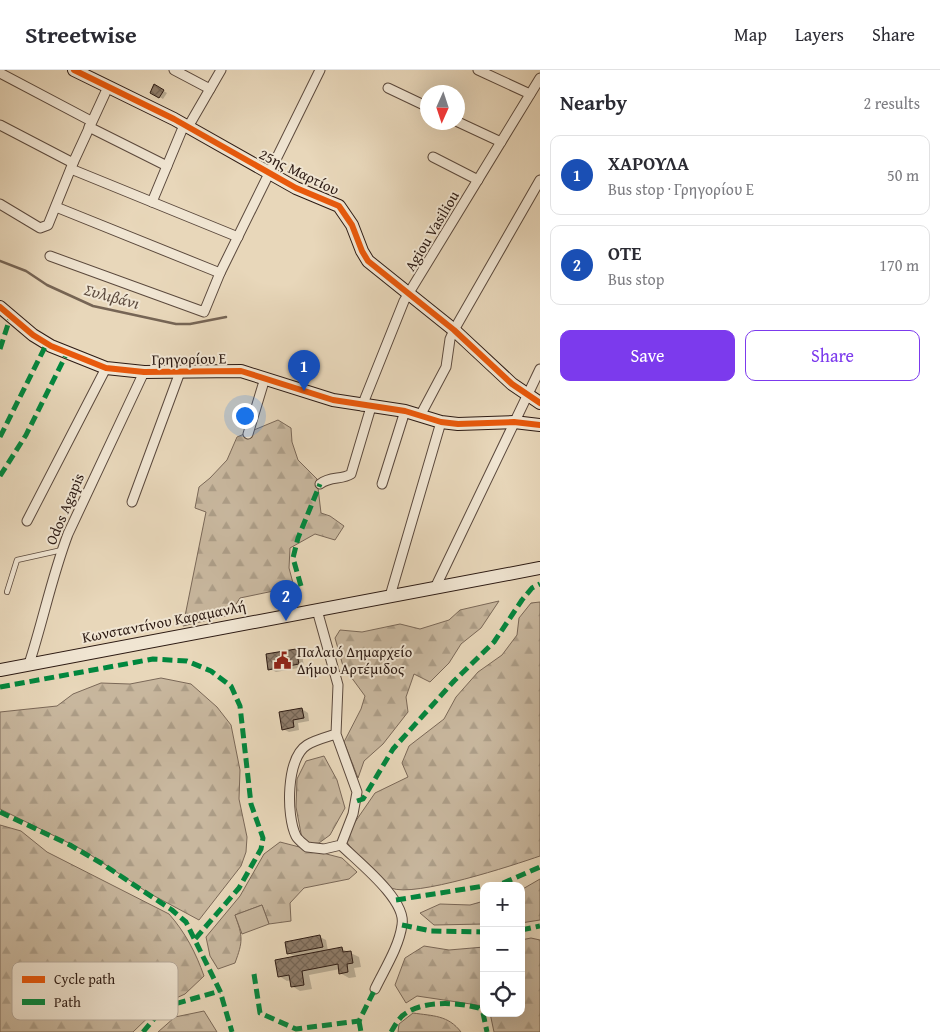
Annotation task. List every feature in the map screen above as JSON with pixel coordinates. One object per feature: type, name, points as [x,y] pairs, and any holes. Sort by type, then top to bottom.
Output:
[{"type":"street","name":"25ης Μαρτίου","points":[[74,70],[186,126],[321,200],[339,206],[352,225],[368,261],[454,330],[494,368],[527,395],[540,403]]},
{"type":"street","points":[[174,70],[210,89]]},
{"type":"street","points":[[152,202],[186,126],[221,70]]},
{"type":"street","points":[[50,256],[204,312],[220,273],[320,70]]},
{"type":"street","points":[[478,70],[530,94]]},
{"type":"street","points":[[0,73],[167,166]]},
{"type":"street","name":"Agiou Vasiliou","points":[[320,484],[325,480],[347,477],[351,474],[367,406],[408,294],[540,78]]},
{"type":"street","points":[[0,204],[40,228],[48,225],[90,124],[108,87]]},
{"type":"street","points":[[388,88],[420,103]]},
{"type":"street","points":[[0,125],[72,166],[238,238]]},
{"type":"street","points":[[465,125],[501,142]]},
{"type":"street","points":[[433,157],[478,180]]},
{"type":"street","points":[[420,416],[446,367],[450,339],[454,330],[540,180]]},
{"type":"street","points":[[56,207],[220,273]]},
{"type":"street","name":"Γρηγορίου Ε","points":[[0,307],[33,335],[51,346],[106,368],[144,372],[240,371],[333,400],[405,412],[442,422],[458,424],[514,422],[540,425]]},
{"type":"street","points":[[27,521],[106,368]]},
{"type":"street","points":[[435,588],[540,369]]},
{"type":"street","name":"Odos Agapis","points":[[29,664],[46,614],[62,550],[88,488],[144,372]]},
{"type":"street","points":[[132,502],[180,372]]},
{"type":"street","points":[[248,434],[265,378]]},
{"type":"street","points":[[382,484],[405,412]]},
{"type":"street","points":[[390,596],[442,422]]},
{"type":"street","name":"Κωνσταντίνου Καραμανλή","points":[[0,670],[540,568]]},
{"type":"street","points":[[316,610],[338,685],[336,734],[357,792],[353,814],[341,845]]},
{"type":"street","points":[[336,734],[306,745],[294,761],[289,789],[296,836],[307,847],[324,848],[341,845]]},
{"type":"street","points":[[341,845],[396,900],[402,915],[402,925],[398,939],[375,989]]},
{"type":"lane","points":[[7,592],[16,560],[62,550]]},
{"type":"green space","points":[[278,420],[291,428],[292,442],[298,460],[317,479],[321,513],[330,516],[344,526],[335,540],[315,534],[290,548],[289,568],[293,583],[288,588],[240,598],[229,615],[183,626],[206,512],[195,508],[199,487],[227,460],[237,437]]},
{"type":"green space","points":[[499,601],[481,628],[461,644],[449,663],[430,682],[414,674],[406,697],[408,712],[383,744],[364,761],[358,778],[344,742],[361,709],[365,696],[343,666],[335,638],[340,630],[362,632],[400,624],[420,629],[449,620],[460,610]]},
{"type":"green space","points":[[540,602],[540,856],[441,885],[403,890],[391,888],[373,873],[344,838],[375,793],[408,777],[402,763],[409,746],[444,719],[456,697],[478,672],[502,655],[517,635],[519,618],[531,603]]},
{"type":"green space","points":[[161,678],[191,684],[217,707],[231,725],[240,770],[239,799],[247,837],[246,852],[241,866],[199,920],[147,892],[83,850],[0,809],[0,712],[57,706],[73,694],[101,683],[130,684]]},
{"type":"green space","points":[[324,756],[337,780],[345,808],[330,835],[319,843],[303,844],[296,807],[297,779],[306,761]]},
{"type":"green space","points":[[0,825],[21,831],[47,852],[169,914],[190,943],[204,976],[185,994],[178,997],[178,962],[12,962],[12,1020],[145,1020],[133,1032],[0,1032]]},
{"type":"green space","points":[[280,842],[342,858],[357,872],[349,879],[304,888],[290,903],[291,921],[269,924],[262,905],[235,915],[241,939],[238,956],[235,963],[218,969],[210,956],[206,937],[240,896],[264,854]]},
{"type":"green space","points":[[540,879],[540,920],[525,922],[525,888]]},
{"type":"green space","points":[[480,902],[480,924],[434,925],[420,913],[440,904],[470,905]]},
{"type":"green space","points":[[262,905],[269,924],[242,934],[235,915]]},
{"type":"green space","points":[[531,938],[540,940],[540,1032],[494,1032],[491,1017],[525,1017],[525,939]]},
{"type":"green space","points":[[424,946],[449,950],[480,947],[480,1005],[417,996],[406,1003],[395,985],[405,958]]},
{"type":"green space","points":[[204,1011],[217,1032],[158,1032],[172,1020],[178,1020],[178,1016]]},
{"type":"green space","points":[[413,1013],[445,1019],[456,1026],[461,1032],[398,1032],[399,1024]]},
{"type":"building","points":[[154,84],[164,90],[159,98],[150,93]]},
{"type":"building","points":[[296,649],[299,664],[268,670],[266,654]]},
{"type":"building","points":[[302,708],[304,718],[293,720],[294,727],[282,730],[279,712]]},
{"type":"building","points":[[320,935],[323,947],[287,954],[285,942]]},
{"type":"building","points":[[342,947],[343,952],[351,951],[353,963],[347,964],[348,972],[339,974],[338,964],[302,971],[304,985],[291,987],[289,975],[278,977],[275,960]]},
{"type":"waterway","name":"Συλιβάνι","points":[[0,261],[26,271],[47,285],[93,306],[176,324],[190,324],[226,317]]},
{"type":"marked path","points":[[0,349],[11,315]]},
{"type":"marked path","points":[[0,437],[47,343]]},
{"type":"marked path","points":[[0,476],[26,435],[67,353]]},
{"type":"marked path","points":[[301,586],[293,558],[298,538],[320,484]]},
{"type":"marked path","points":[[357,801],[363,799],[393,749],[454,681],[494,642],[522,600],[532,588],[540,584]]},
{"type":"marked path","points":[[0,687],[153,659],[187,661],[211,671],[231,686],[240,706],[251,804],[263,838],[261,849],[239,888],[195,939]]},
{"type":"marked path","points":[[0,812],[70,845],[101,863],[172,910],[186,922],[220,991],[232,1032]]},
{"type":"marked path","points":[[506,882],[540,867]]},
{"type":"marked path","points":[[396,900],[480,887]]},
{"type":"marked path","points":[[402,925],[431,931],[480,932]]},
{"type":"marked path","points":[[525,929],[540,926]]},
{"type":"marked path","points":[[254,974],[260,1013],[296,1029],[359,1021],[375,989]]},
{"type":"marked path","points":[[178,1003],[220,991]]},
{"type":"marked path","points":[[391,1032],[402,1016],[410,1011],[419,1007],[439,1004],[460,1004],[479,1008],[483,1013],[487,1032]]},
{"type":"marked path","points":[[143,1032],[153,1020]]},
{"type":"marked path","points":[[359,1021],[361,1032]]},
{"type":"cycle path","points":[[74,70],[174,119],[296,188],[339,206],[352,225],[368,261],[454,330],[512,384],[540,403]]},
{"type":"cycle path","points":[[0,307],[33,335],[51,346],[106,368],[144,372],[241,371],[333,400],[405,411],[441,422],[458,424],[514,422],[540,425]]},
{"type":"place","name":"ΧΑΡΟΥΛΑ","points":[[304,391]]},
{"type":"place","name":"ΟΤΕ","points":[[286,621]]},
{"type":"place","name":"Παλαιό Δημαρχείο Δήμου Αρτέμιδος","points":[[283,661]]}]
